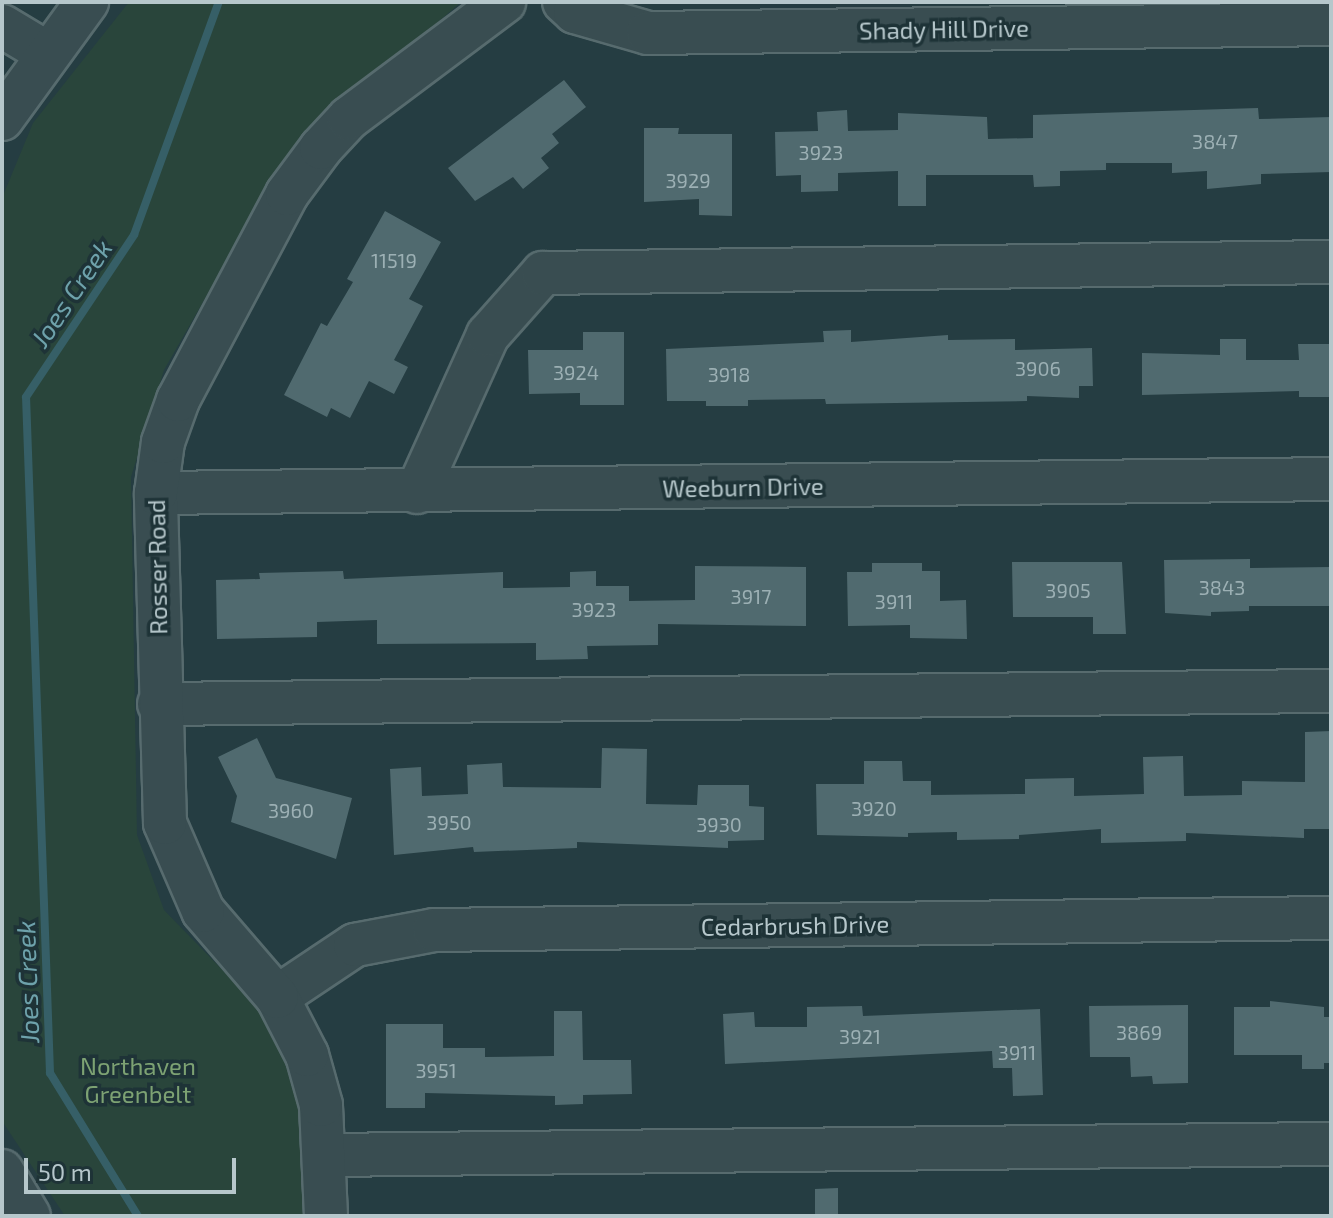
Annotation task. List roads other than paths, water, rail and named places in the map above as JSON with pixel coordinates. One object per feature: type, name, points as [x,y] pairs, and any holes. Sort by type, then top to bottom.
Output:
[{"type":"street","points":[[2,119],[87,2]]},
{"type":"street","name":"Rosser Road","points":[[326,1216],[321,1105],[307,1055],[277,997],[221,938],[181,866],[165,823],[159,704],[156,493],[163,442],[178,400],[287,194],[349,118],[504,2]]},
{"type":"street","name":"Shady Hill Drive","points":[[564,2],[575,12],[648,33],[1331,24]]},
{"type":"street","points":[[2,26],[47,53]]},
{"type":"street","points":[[417,492],[488,335],[543,273],[1331,262]]},
{"type":"street","name":"Weeburn Drive","points":[[156,493],[1331,479]]},
{"type":"street","points":[[159,704],[1331,691]]},
{"type":"street","name":"Cedarbrush Drive","points":[[277,997],[355,945],[434,930],[1331,918]]},
{"type":"street","points":[[325,1155],[1331,1144]]},
{"type":"street","points":[[2,1171],[29,1216]]},
{"type":"waterway","name":"Joes Creek","points":[[138,1216],[50,1073],[26,397],[134,235],[219,2]]},
{"type":"park label","name":"Northaven Greenbelt","points":[[138,1080]]}]
